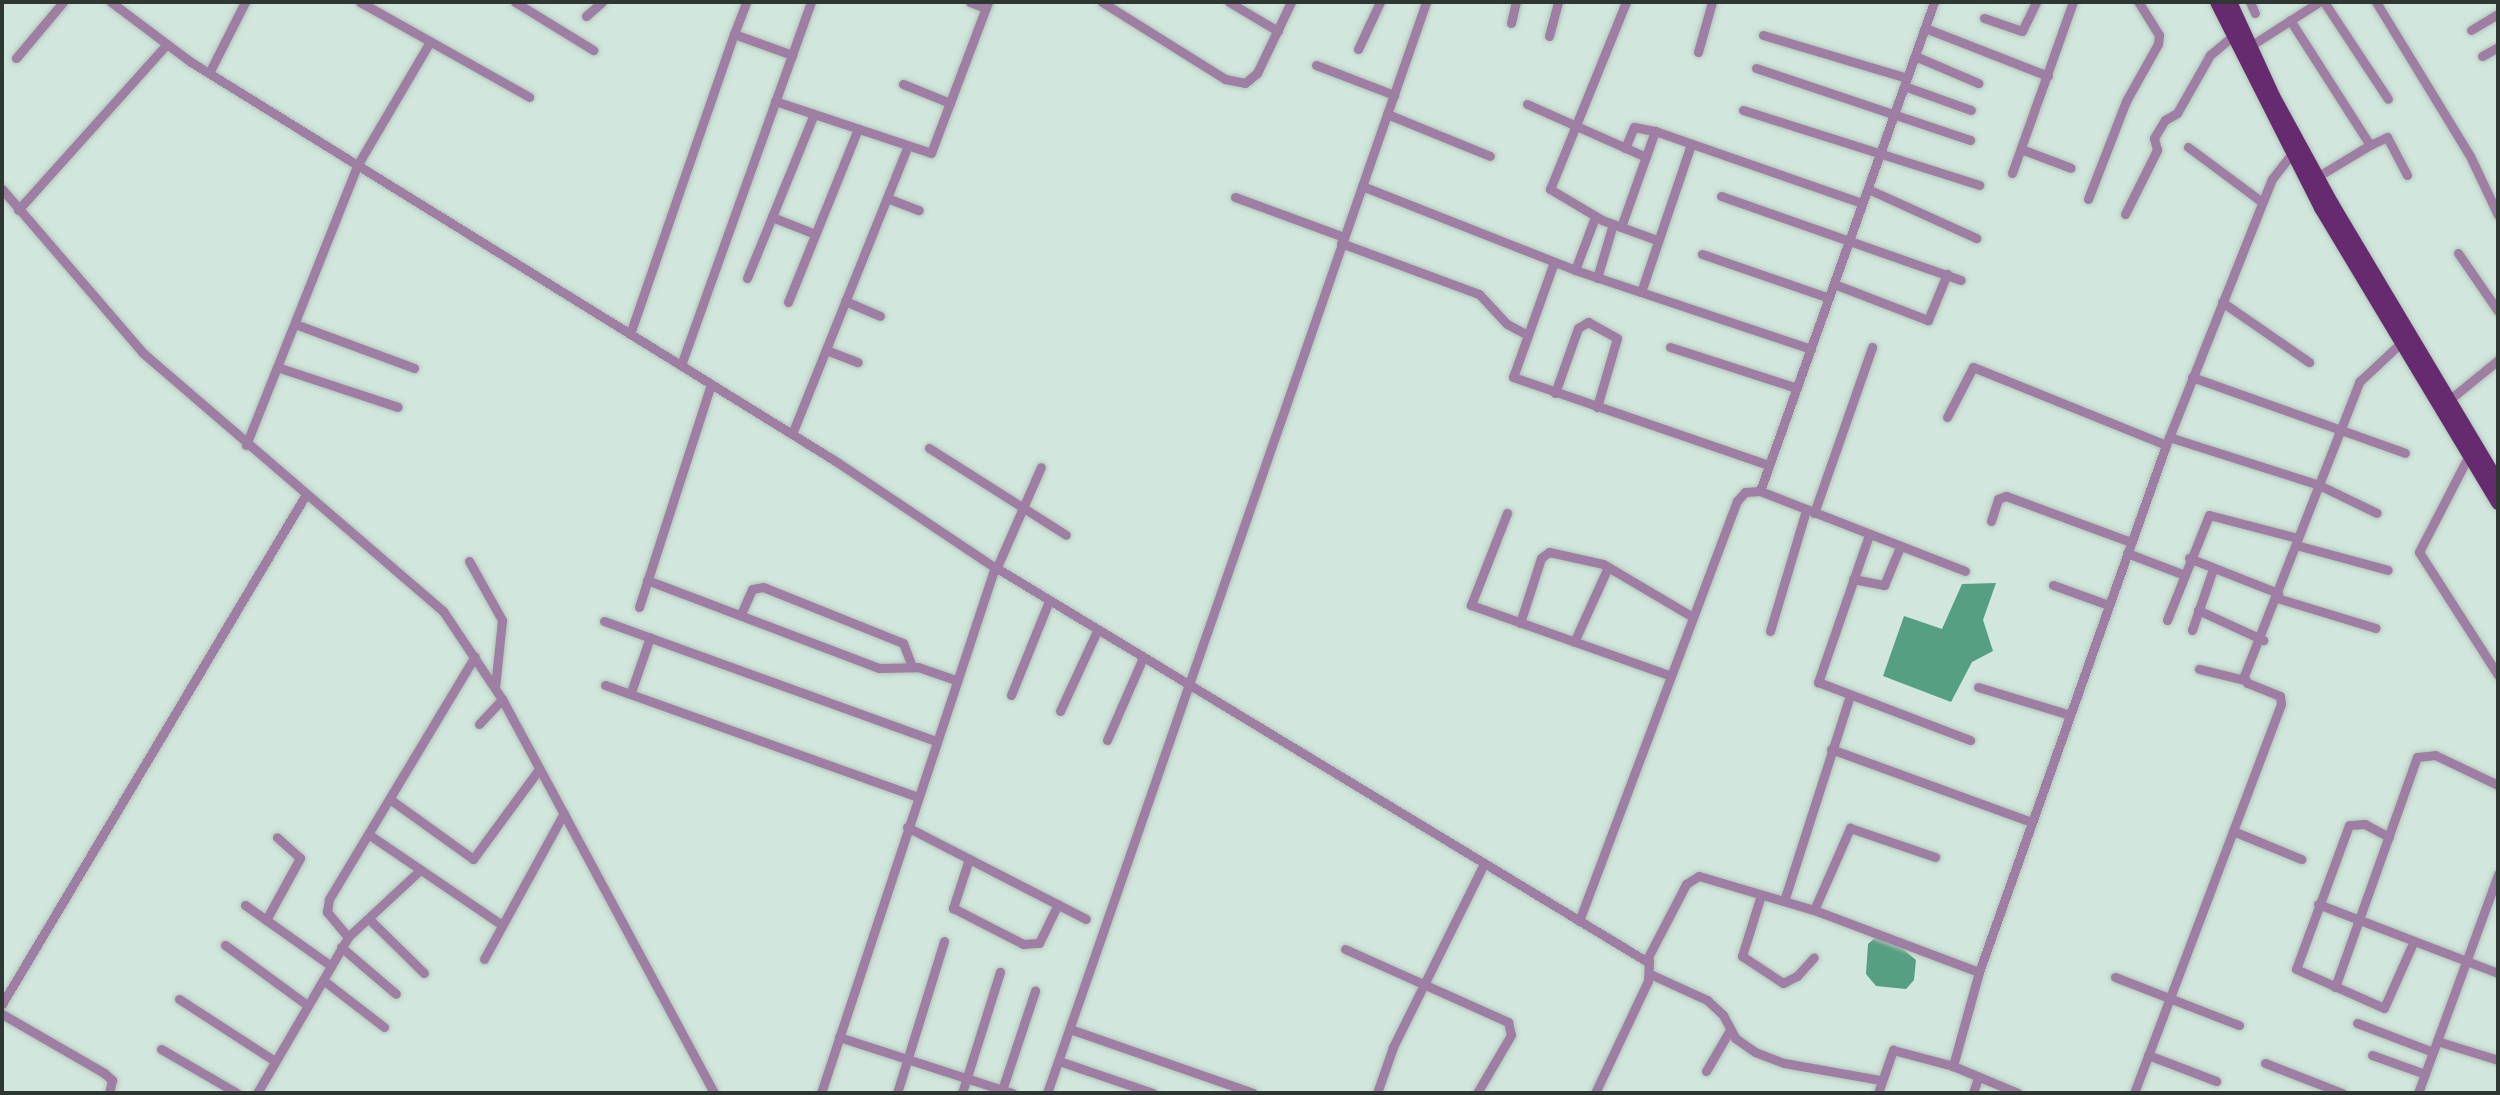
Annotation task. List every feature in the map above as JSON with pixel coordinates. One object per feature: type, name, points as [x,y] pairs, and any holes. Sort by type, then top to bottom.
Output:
[{"type":"main road","points":[[2217,2],[2233,36],[2245,49]]},
{"type":"main road","points":[[2230,2],[2245,49],[2296,150],[2498,503]]},
{"type":"main road","points":[[2296,150],[2317,177],[2371,283]]},
{"type":"main road","points":[[2404,340],[2449,400],[2498,482]]},
{"type":"street","points":[[16,58],[63,2]]},
{"type":"street","points":[[111,2],[166,45],[209,73],[792,434],[1142,660],[1649,960]]},
{"type":"street","points":[[209,73],[245,2]]},
{"type":"street","points":[[360,2],[529,97]]},
{"type":"street","points":[[515,2],[593,50]]},
{"type":"street","points":[[586,16],[602,2]]},
{"type":"street","points":[[630,334],[746,2]]},
{"type":"street","points":[[681,365],[811,2]]},
{"type":"street","points":[[775,101],[933,152],[987,5],[970,2]]},
{"type":"street","points":[[1102,2],[1236,83],[1257,73],[1292,2]]},
{"type":"street","points":[[1229,2],[1278,31]]},
{"type":"street","points":[[1359,49],[1380,2]]},
{"type":"street","points":[[1047,1093],[1185,686],[1426,2]]},
{"type":"street","points":[[1511,23],[1516,2]]},
{"type":"street","points":[[1549,36],[1558,2]]},
{"type":"street","points":[[1626,2],[1550,189],[1595,217],[1657,240]]},
{"type":"street","points":[[1698,52],[1712,2]]},
{"type":"street","points":[[1760,491],[1934,2]]},
{"type":"street","points":[[1984,18],[2022,31],[2036,2]]},
{"type":"street","points":[[2012,173],[2073,2]]},
{"type":"street","points":[[2088,199],[2126,101],[2158,44],[2159,35],[2138,2]]},
{"type":"street","points":[[2250,2],[2255,13]]},
{"type":"street","points":[[2245,49],[2321,2],[2388,99]]},
{"type":"street","points":[[2376,2],[2470,156],[2498,215]]},
{"type":"street","points":[[2471,30],[2498,14]]},
{"type":"street","points":[[2290,20],[2370,145]]},
{"type":"street","points":[[1925,28],[2048,76]]},
{"type":"street","points":[[734,34],[792,55]]},
{"type":"street","points":[[1763,35],[1906,82],[1971,110]]},
{"type":"street","points":[[2124,214],[2157,150],[2154,138],[2165,120],[2177,113],[2210,55],[2233,36]]},
{"type":"street","points":[[246,445],[358,164],[430,42]]},
{"type":"street","points":[[18,210],[166,45]]},
{"type":"street","points":[[2482,56],[2498,47]]},
{"type":"street","points":[[1915,56],[1978,83]]},
{"type":"street","points":[[1315,65],[1394,95]]},
{"type":"street","points":[[1756,68],[1895,112],[1970,140]]},
{"type":"street","points":[[903,84],[950,103]]},
{"type":"street","points":[[1528,104],[1574,127],[1646,157]]},
{"type":"street","points":[[1743,110],[1979,185]]},
{"type":"street","points":[[747,278],[814,114]]},
{"type":"street","points":[[1387,114],[1490,156]]},
{"type":"street","points":[[1625,148],[1634,127],[1656,131],[1863,203]]},
{"type":"street","points":[[788,302],[858,129]]},
{"type":"street","points":[[1597,278],[1656,131]]},
{"type":"street","points":[[2317,177],[2387,137],[2407,175]]},
{"type":"street","points":[[1641,292],[1691,144]]},
{"type":"street","points":[[792,434],[908,146]]},
{"type":"street","points":[[2188,147],[2262,202]]},
{"type":"street","points":[[2021,149],[2071,168]]},
{"type":"street","points":[[1953,1066],[1979,972],[2167,441],[2262,202],[2296,150]]},
{"type":"street","points":[[1362,186],[1597,278],[1811,349]]},
{"type":"street","points":[[2,189],[143,353],[305,496],[431,596],[475,656],[502,699],[713,1093]]},
{"type":"street","points":[[1868,189],[1976,238]]},
{"type":"street","points":[[1721,196],[1850,237],[1962,280]]},
{"type":"street","points":[[1236,197],[1479,293],[1507,324],[1526,334]]},
{"type":"street","points":[[887,198],[919,210]]},
{"type":"street","points":[[1575,270],[1595,217]]},
{"type":"street","points":[[772,218],[816,234]]},
{"type":"street","points":[[2458,253],[2498,311]]},
{"type":"street","points":[[1702,254],[1829,298]]},
{"type":"street","points":[[1554,262],[1526,334],[1513,377],[1769,465]]},
{"type":"street","points":[[1834,284],[1928,320],[1947,274]]},
{"type":"street","points":[[845,301],[880,316]]},
{"type":"street","points":[[2222,302],[2309,362]]},
{"type":"street","points":[[1555,393],[1578,328],[1588,322],[1617,338],[1597,407]]},
{"type":"street","points":[[295,324],[414,368]]},
{"type":"street","points":[[2244,680],[2263,640],[2340,425],[2359,382],[2404,340]]},
{"type":"street","points":[[1670,347],[1797,388]]},
{"type":"street","points":[[1769,631],[1810,511],[1872,347]]},
{"type":"street","points":[[826,350],[858,362]]},
{"type":"street","points":[[2449,400],[2498,360]]},
{"type":"street","points":[[277,367],[398,407]]},
{"type":"street","points":[[1947,417],[1973,367],[2167,441],[2319,485],[2377,513]]},
{"type":"street","points":[[2192,377],[2340,425],[2405,453]]},
{"type":"street","points":[[639,607],[711,384]]},
{"type":"street","points":[[929,448],[1066,535]]},
{"type":"street","points":[[2469,455],[2419,552],[2498,675]]},
{"type":"street","points":[[821,1093],[955,680],[995,567],[1041,467]]},
{"type":"street","points":[[1579,921],[1737,501],[1745,492],[1760,491],[1965,571]]},
{"type":"street","points":[[2,1004],[155,740],[305,496]]},
{"type":"street","points":[[1992,521],[1998,499],[2006,496],[2131,542]]},
{"type":"street","points":[[1507,513],[1470,602],[1520,623],[1671,676]]},
{"type":"street","points":[[2167,620],[2182,574],[2209,515],[2388,570]]},
{"type":"street","points":[[1869,534],[1817,676],[1821,686],[1970,740]]},
{"type":"street","points":[[1853,579],[1884,585],[1900,547]]},
{"type":"street","points":[[1520,623],[1545,552],[1608,567],[1693,617]]},
{"type":"street","points":[[2127,553],[2182,574]]},
{"type":"street","points":[[2189,558],[2278,595],[2376,628]]},
{"type":"street","points":[[470,561],[502,620],[495,688]]},
{"type":"street","points":[[1574,642],[1608,567]]},
{"type":"street","points":[[2192,630],[2213,569]]},
{"type":"street","points":[[647,580],[879,668],[912,667],[955,680]]},
{"type":"street","points":[[2053,585],[2109,605]]},
{"type":"street","points":[[741,614],[752,589],[763,587],[902,643],[912,667]]},
{"type":"street","points":[[1011,695],[1049,601]]},
{"type":"street","points":[[2199,611],[2263,640]]},
{"type":"street","points":[[604,621],[935,741]]},
{"type":"street","points":[[1060,712],[1097,631]]},
{"type":"street","points":[[631,692],[650,636]]},
{"type":"street","points":[[348,937],[326,907],[475,656]]},
{"type":"street","points":[[1107,740],[1142,660]]},
{"type":"street","points":[[2134,1093],[2282,699],[2244,680],[2199,669]]},
{"type":"street","points":[[605,685],[631,692],[917,797]]},
{"type":"street","points":[[1978,687],[2070,715]]},
{"type":"street","points":[[1784,901],[1849,698]]},
{"type":"street","points":[[479,724],[502,699]]},
{"type":"street","points":[[1831,749],[2032,822]]},
{"type":"street","points":[[2335,987],[2361,922],[2420,754],[2435,755],[2498,785]]},
{"type":"street","points":[[391,800],[473,859],[539,769]]},
{"type":"street","points":[[484,959],[564,813]]},
{"type":"street","points":[[2389,837],[2365,824],[2348,825],[2296,969],[2388,1007],[2413,943]]},
{"type":"street","points":[[907,827],[1086,919]]},
{"type":"street","points":[[1814,910],[1850,828],[1936,857]]},
{"type":"street","points":[[2233,831],[2301,859]]},
{"type":"street","points":[[371,835],[502,925]]},
{"type":"street","points":[[266,920],[300,858],[277,838]]},
{"type":"street","points":[[969,859],[953,908],[1023,944],[1039,943],[1058,904]]},
{"type":"street","points":[[1377,1093],[1393,1048],[1484,864]]},
{"type":"street","points":[[257,1093],[348,937],[420,870]]},
{"type":"street","points":[[2418,1093],[2463,963],[2498,874]]},
{"type":"street","points":[[1594,1093],[1650,974],[1649,960],[1694,877],[1814,910],[1979,972]]},
{"type":"street","points":[[1761,895],[1742,956],[1783,983],[1797,976],[1814,957]]},
{"type":"street","points":[[2318,904],[2463,963],[2498,973]]},
{"type":"street","points":[[245,905],[331,966]]},
{"type":"street","points":[[369,919],[424,973]]},
{"type":"street","points":[[897,1093],[944,941]]},
{"type":"street","points":[[225,945],[307,1005]]},
{"type":"street","points":[[341,947],[396,994]]},
{"type":"street","points":[[1345,949],[1427,982],[1511,1026],[1477,1093]]},
{"type":"street","points":[[961,1093],[1000,972]]},
{"type":"street","points":[[1650,974],[1707,1000],[1730,1030],[1755,1052],[1784,1063],[1880,1080]]},
{"type":"street","points":[[2115,978],[2239,1025]]},
{"type":"street","points":[[323,980],[384,1027]]},
{"type":"street","points":[[1002,1091],[1035,991]]},
{"type":"street","points":[[179,999],[275,1060]]},
{"type":"street","points":[[2,1014],[104,1073],[112,1080],[109,1093]]},
{"type":"street","points":[[2357,1023],[2433,1052]]},
{"type":"street","points":[[1070,1029],[1254,1093]]},
{"type":"street","points":[[1706,1071],[1730,1030]]},
{"type":"street","points":[[839,1037],[1012,1093]]},
{"type":"street","points":[[2437,1041],[2498,1060]]},
{"type":"street","points":[[160,1049],[237,1093]]},
{"type":"street","points":[[1878,1093],[1887,1058],[1897,1049],[1953,1066],[2018,1093]]},
{"type":"street","points":[[2148,1055],[2216,1081]]},
{"type":"street","points":[[2372,1055],[2425,1074]]},
{"type":"street","points":[[1059,1061],[1153,1093]]},
{"type":"street","points":[[2265,1063],[2342,1093]]},
{"type":"street","points":[[1973,1093],[1978,1078]]},
{"type":"shaded area","points":[[1996,583],[1983,620],[1993,651],[1972,662],[1951,702],[1883,676],[1904,616],[1942,629],[1962,584]]},
{"type":"shaded area","points":[[1876,937],[1897,944],[1916,960],[1914,980],[1906,989],[1876,986],[1866,974],[1868,944]]}]
